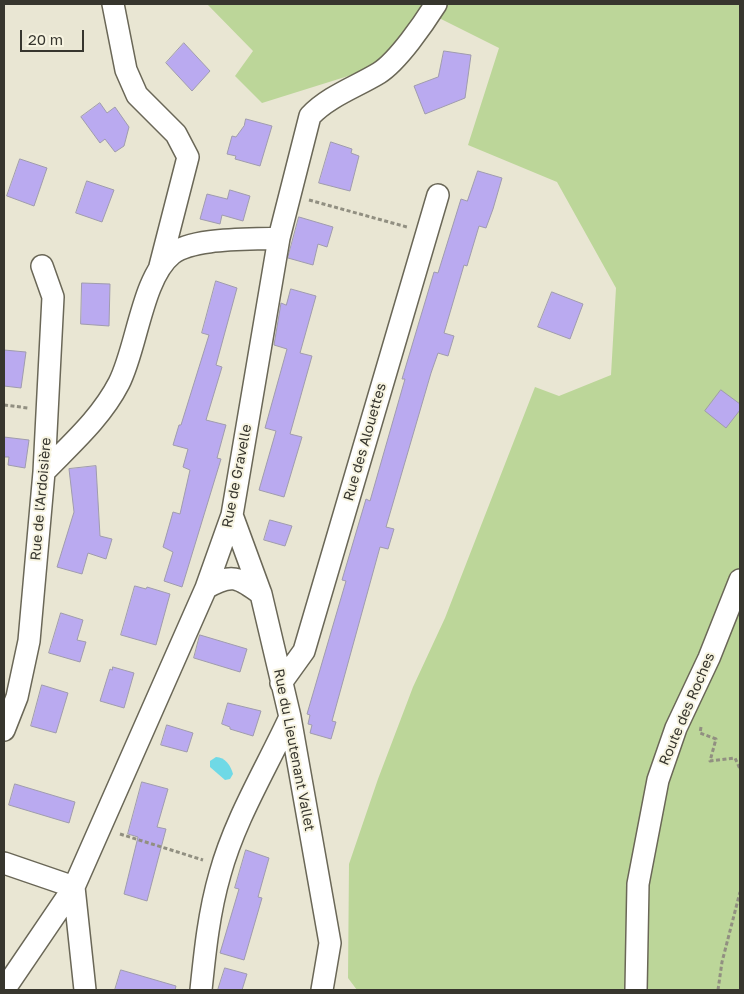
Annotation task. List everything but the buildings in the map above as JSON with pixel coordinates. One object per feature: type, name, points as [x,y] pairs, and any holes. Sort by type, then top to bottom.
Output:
[{"type":"street","points":[[44,472],[102,413],[120,382],[145,304],[159,269],[188,157],[176,134],[137,95],[126,70],[113,4]]},
{"type":"street","name":"Rue de Gravelle","points":[[4,990],[74,887],[206,588],[232,515],[279,238],[304,133],[310,116],[321,104],[381,72],[421,28],[436,4]]},
{"type":"street","name":"Rue des Alouettes","points":[[282,683],[304,651],[438,194]]},
{"type":"street","points":[[159,269],[172,253],[194,244],[279,238]]},
{"type":"street","name":"Rue de l'Ardoisière","points":[[4,730],[17,697],[28,641],[44,472],[53,297],[42,266]]},
{"type":"street","name":"Rue du Lieutenant Vallet","points":[[232,515],[261,594],[290,717],[330,943],[322,990]]},
{"type":"street","points":[[206,588],[222,578],[234,578],[245,582],[261,594]]},
{"type":"street","name":"Route des Roches","points":[[636,990],[638,884],[658,780],[676,728],[709,658],[740,580]]},
{"type":"street","points":[[201,990],[208,924],[222,867],[238,824],[290,717]]},
{"type":"street","points":[[4,863],[74,887],[85,990]]},
{"type":"path","points":[[289,194],[426,232]]},
{"type":"path","points":[[702,724],[700,733],[716,739],[710,761],[735,758],[740,769]]},
{"type":"path","points":[[101,828],[222,867]]},
{"type":"path","points":[[718,990],[722,962],[740,892]]},
{"type":"green space","points":[[207,4],[740,4],[740,990],[357,990],[348,978],[349,864],[378,779],[413,687],[445,618],[535,387],[559,396],[611,375],[616,288],[557,182],[468,145],[499,48],[427,12],[377,67],[262,103],[235,76],[253,51]]},
{"type":"water","points":[[216,757],[225,760],[229,765],[233,774],[230,779],[225,780],[210,767],[210,761]]}]
